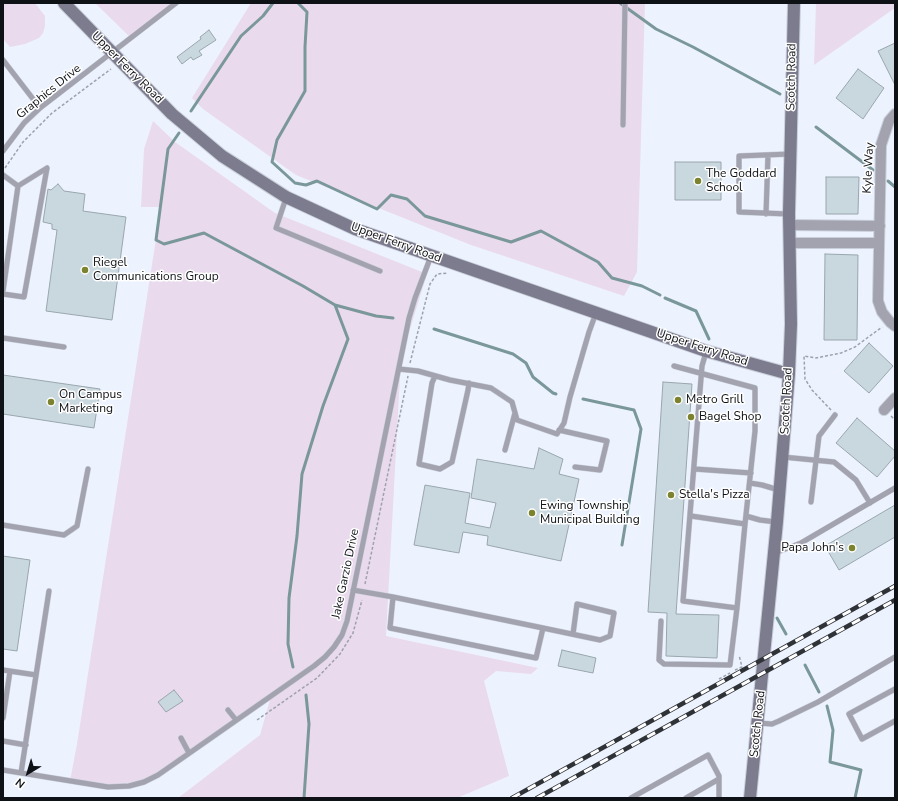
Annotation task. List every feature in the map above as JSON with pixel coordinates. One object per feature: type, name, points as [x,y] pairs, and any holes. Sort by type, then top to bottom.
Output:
[{"type":"main road","name":"Upper Ferry Road","points":[[64,3],[172,114],[222,156],[286,197],[355,229],[431,256],[706,351],[789,374]]},
{"type":"main road","name":"Scotch Road","points":[[750,798],[780,490],[789,374],[791,324],[789,220],[794,3]]},
{"type":"street","name":"Kyle Way","points":[[892,324],[882,312],[878,301],[881,145],[890,121],[895,114]]},
{"type":"street","points":[[789,220],[880,226]]},
{"type":"street","points":[[790,243],[879,243]]},
{"type":"street","points":[[884,410],[895,398]]},
{"type":"lane","name":"Graphics Drive","points":[[3,151],[24,123],[40,108],[112,54],[176,3]]},
{"type":"lane","points":[[623,125],[625,3]]},
{"type":"lane","points":[[3,60],[40,108]]},
{"type":"lane","points":[[789,220],[766,214],[739,212],[739,156],[790,154]]},
{"type":"lane","points":[[766,214],[768,155]]},
{"type":"lane","points":[[47,168],[24,297],[3,292],[18,186],[47,168]]},
{"type":"lane","points":[[3,174],[18,186]]},
{"type":"lane","points":[[286,197],[276,228],[380,271]]},
{"type":"lane","name":"Jake Garzio Drive","points":[[21,773],[108,787],[124,786],[144,782],[158,775],[325,657],[334,647],[342,635],[347,622],[409,318],[431,256]]},
{"type":"lane","points":[[399,369],[491,388],[512,402],[517,420],[556,434],[564,423],[570,397],[596,313]]},
{"type":"lane","points":[[3,338],[64,347]]},
{"type":"lane","points":[[706,351],[702,366],[695,469],[683,601],[737,608]]},
{"type":"lane","points":[[661,622],[659,660],[664,664],[730,665],[755,431],[755,388],[674,366]]},
{"type":"lane","points":[[435,376],[432,383],[419,464],[440,469],[452,462],[469,383]]},
{"type":"lane","points":[[505,450],[515,412]]},
{"type":"lane","points":[[811,502],[819,436],[835,415]]},
{"type":"lane","points":[[559,430],[607,441],[600,470],[575,467]]},
{"type":"lane","points":[[783,457],[834,462],[856,480],[870,503]]},
{"type":"lane","points":[[3,525],[64,535],[77,526],[88,469]]},
{"type":"lane","points":[[695,469],[751,473]]},
{"type":"lane","points":[[750,483],[780,490]]},
{"type":"lane","points":[[774,553],[801,543],[895,488]]},
{"type":"lane","points":[[691,516],[745,524]]},
{"type":"lane","points":[[746,516],[760,520],[777,522]]},
{"type":"lane","points":[[353,590],[600,640],[610,636],[614,613],[577,604],[573,634]]},
{"type":"lane","points":[[3,770],[21,773],[49,591]]},
{"type":"lane","points":[[393,597],[390,628],[536,658],[543,628]]},
{"type":"lane","points":[[758,723],[772,724],[780,722],[818,702],[895,657]]},
{"type":"lane","points":[[3,670],[36,675]]},
{"type":"lane","points":[[3,718],[10,671]]},
{"type":"lane","points":[[895,689],[849,714],[862,740],[895,721]]},
{"type":"lane","points":[[228,710],[236,720]]},
{"type":"lane","points":[[181,738],[189,753]]},
{"type":"lane","points":[[3,741],[26,744]]},
{"type":"lane","points":[[632,798],[708,755],[719,776],[719,798]]},
{"type":"lane","points":[[686,798],[718,779]]},
{"type":"path","points":[[3,174],[23,142],[52,113],[111,69]]},
{"type":"path","points":[[257,720],[317,678],[340,654],[353,633],[363,592],[412,354],[430,284],[437,274],[450,273]]},
{"type":"path","points":[[835,415],[812,390],[805,379],[804,356],[816,358],[841,354],[892,324]]},
{"type":"shaded area","points":[[3,3],[35,3],[45,16],[45,26],[43,33],[39,38],[25,44],[10,47],[3,39]]},
{"type":"shaded area","points":[[95,3],[181,3],[132,39]]},
{"type":"shaded area","points":[[251,3],[645,3],[637,272],[624,296],[471,245],[296,175],[203,109],[192,98]]},
{"type":"shaded area","points":[[816,3],[895,3],[895,8],[814,65]]},
{"type":"shaded area","points":[[153,121],[175,142],[275,213],[427,274],[401,358],[386,636],[538,668],[531,674],[496,671],[484,681],[509,776],[457,798],[178,798],[260,735],[270,700],[152,780],[102,789],[70,781],[161,207],[141,207],[144,149]]},
{"type":"building","points":[[209,30],[216,40],[199,51],[202,55],[193,60],[191,57],[182,64],[177,57],[201,39],[200,37]]},
{"type":"building","points":[[895,43],[895,85],[878,51]]},
{"type":"building","points":[[858,69],[884,88],[863,119],[836,98]]},
{"type":"building","name":"The Goddard School","points":[[675,162],[721,162],[721,200],[675,200]]},
{"type":"building","points":[[826,177],[859,177],[858,214],[826,214]]},
{"type":"building","name":"Riegel Communications Group","points":[[58,184],[64,191],[85,194],[83,211],[126,217],[112,320],[46,311],[57,230],[52,229],[52,224],[43,222],[48,189],[51,190]]},
{"type":"building","points":[[825,254],[858,255],[857,340],[824,340]]},
{"type":"building","points":[[869,343],[893,366],[869,393],[844,371]]},
{"type":"building","name":"On Campus Marketing","points":[[3,375],[100,389],[94,428],[3,414]]},
{"type":"building","points":[[663,382],[692,384],[676,614],[719,615],[717,658],[666,656],[667,613],[648,612]]},
{"type":"building","points":[[857,418],[895,451],[895,456],[877,477],[836,443]]},
{"type":"building","name":"Ewing Township Municipal Building","points":[[539,448],[563,459],[559,474],[579,479],[561,561],[487,545],[488,536],[463,532],[459,553],[414,545],[425,485],[470,493],[465,523],[490,528],[496,503],[471,498],[477,459],[534,469]]},
{"type":"building","points":[[895,505],[895,537],[839,570],[825,546]]},
{"type":"building","points":[[3,556],[30,560],[17,651],[3,649]]},
{"type":"building","points":[[562,650],[596,658],[593,673],[558,666]]},
{"type":"building","points":[[174,690],[183,701],[166,712],[158,702]]},
{"type":"waterway","points":[[191,111],[241,36],[263,16],[273,3]]},
{"type":"waterway","points":[[298,3],[307,12],[305,91],[277,140],[272,162],[295,183],[306,185],[317,181],[377,209],[391,195],[407,199],[425,216],[511,242],[541,231],[598,262],[612,278],[642,286],[660,295]]},
{"type":"waterway","points":[[620,3],[656,29],[693,47],[780,94]]},
{"type":"waterway","points":[[816,127],[873,170]]},
{"type":"waterway","points":[[179,133],[168,149],[156,240],[164,244],[204,233],[303,286],[335,305],[348,339],[323,406],[302,474],[297,536],[289,598],[288,644],[293,667]]},
{"type":"waterway","points":[[888,181],[895,187]]},
{"type":"waterway","points":[[665,298],[696,311],[709,339]]},
{"type":"waterway","points":[[335,305],[376,316],[393,318]]},
{"type":"waterway","points":[[434,329],[513,354],[526,363],[533,377],[556,394]]},
{"type":"waterway","points":[[583,399],[634,410],[641,429],[622,545]]},
{"type":"waterway","points":[[777,618],[786,634]]},
{"type":"waterway","points":[[805,665],[819,692]]},
{"type":"waterway","points":[[304,798],[309,724],[306,695]]},
{"type":"waterway","points":[[827,706],[833,730],[830,762],[861,770],[855,798]]},
{"type":"railway","points":[[512,798],[895,586]]},
{"type":"railway","points":[[537,798],[895,600]]},
{"type":"place","name":"The Goddard School","points":[[698,181]]},
{"type":"place","name":"Riegel Communications Group","points":[[85,270]]},
{"type":"place","name":"Metro Grill","points":[[678,400]]},
{"type":"place","name":"On Campus Marketing","points":[[51,402]]},
{"type":"place","name":"Bagel Shop","points":[[691,417]]},
{"type":"place","name":"Stella's Pizza","points":[[671,495]]},
{"type":"place","name":"Ewing Township Municipal Building","points":[[532,513]]},
{"type":"place","name":"Papa John's","points":[[852,548]]}]
